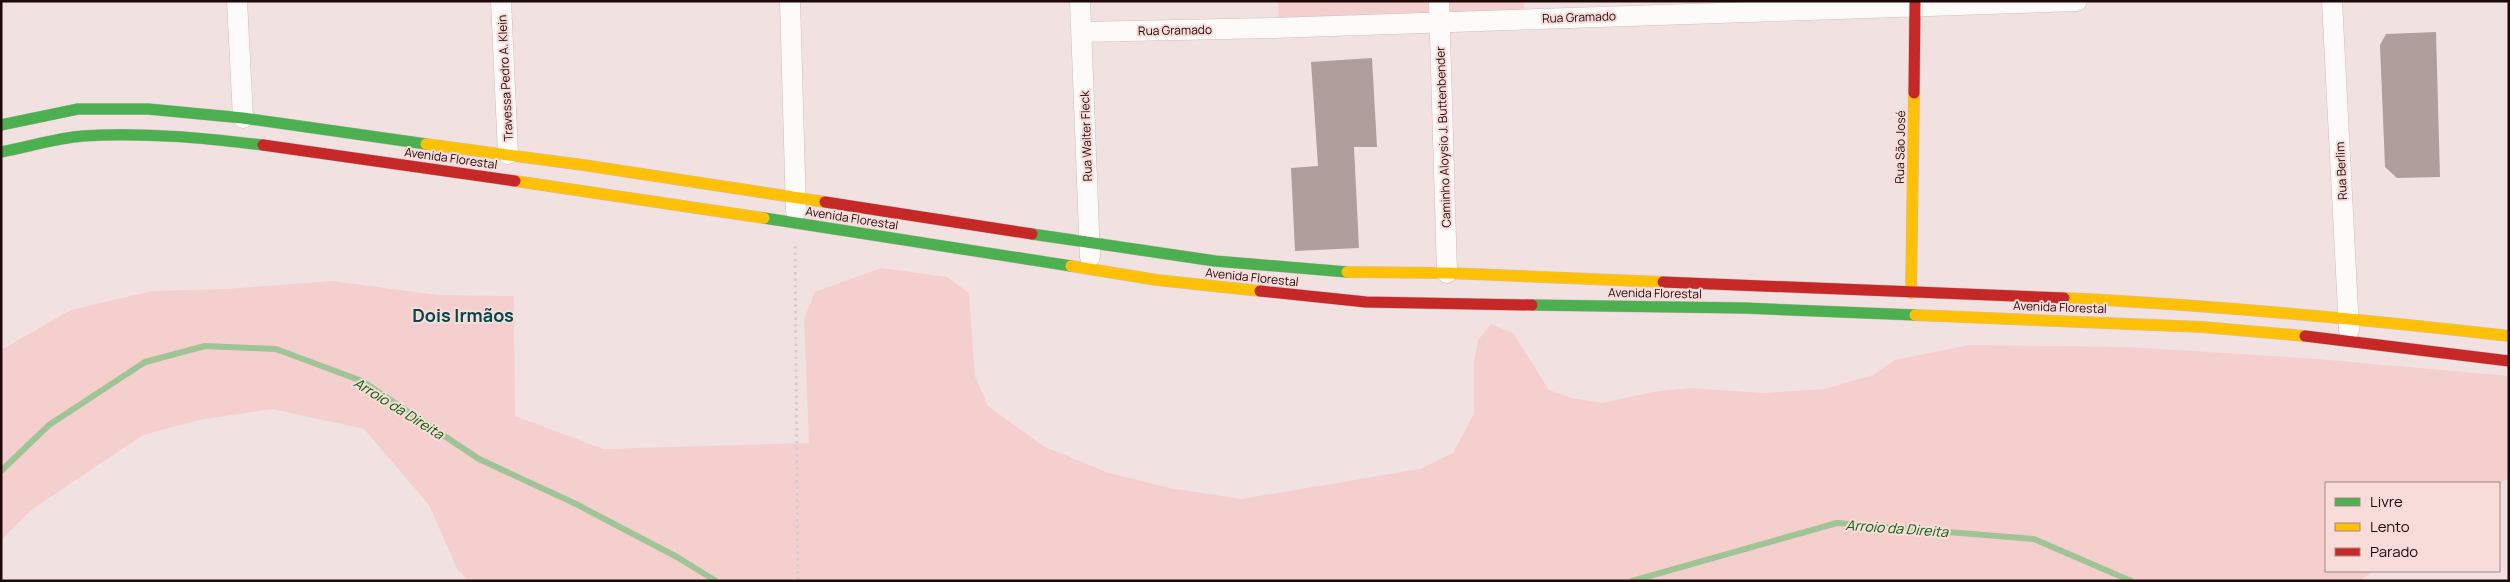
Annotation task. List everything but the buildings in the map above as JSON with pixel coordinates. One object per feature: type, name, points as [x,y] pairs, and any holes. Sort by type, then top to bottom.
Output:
[{"type":"main road","name":"Rua São José","points":[[1911,293],[1915,4]]},
{"type":"main road","name":"Avenida Florestal","points":[[1,125],[78,109],[148,109],[243,118],[302,128],[508,154],[581,178],[796,223],[1166,281],[1366,302],[1792,310],[2202,327],[2349,340],[2509,361]]},
{"type":"main road","name":"Avenida Florestal","points":[[1,152],[82,136],[156,135],[581,178],[797,197],[1263,268],[1362,274],[1447,273],[2175,304],[2350,318],[2509,336]]},
{"type":"street","points":[[237,1],[243,118]]},
{"type":"street","name":"Travessa Pedro A. Klein","points":[[501,1],[508,154]]},
{"type":"street","points":[[790,1],[797,197],[796,223]]},
{"type":"street","name":"Rua Walter Fleck","points":[[1080,1],[1090,270]]},
{"type":"street","name":"Rua Gramado","points":[[1082,32],[1274,28],[1439,11],[2077,1]]},
{"type":"street","name":"Rua Berlim","points":[[2332,1],[2350,318],[2349,340]]},
{"type":"street","name":"Caminho Aloysio J. Buttenbender","points":[[1439,11],[1447,273]]},
{"type":"path","points":[[796,223],[798,581]]},
{"type":"shaded area","points":[[1278,1],[1524,1],[1524,10],[1279,20]]},
{"type":"shaded area","points":[[881,268],[947,277],[969,293],[975,376],[988,406],[1043,446],[1106,472],[1170,488],[1241,499],[1420,469],[1453,453],[1474,414],[1474,363],[1478,340],[1491,324],[1513,333],[1549,390],[1572,398],[1603,403],[1652,392],[1689,388],[1764,393],[1824,389],[1873,375],[1895,360],[1970,345],[2129,347],[2318,359],[2509,376],[2509,478],[2500,483],[2325,482],[2325,572],[2372,572],[2360,581],[469,581],[457,569],[429,505],[364,429],[272,409],[199,420],[143,435],[31,510],[1,540],[1,350],[71,310],[152,291],[227,289],[332,281],[438,295],[514,296],[515,416],[603,449],[809,443],[804,319],[815,292]]},
{"type":"waterway","name":"Arroio da Direita","points":[[1,471],[49,425],[145,362],[205,346],[276,349],[362,381],[479,459],[574,503],[677,557],[716,581]]},
{"type":"waterway","name":"Arroio da Direita","points":[[1632,581],[1837,523],[2034,539],[2131,581]]},
{"type":"traffic: fast","points":[[1,125],[78,109],[148,109],[243,118],[426,144]]},
{"type":"traffic: fast","points":[[1,152],[63,139],[106,135],[173,136],[263,145]]},
{"type":"traffic: fast","points":[[764,218],[1071,266]]},
{"type":"traffic: fast","points":[[1032,234],[1215,261],[1347,272]]},
{"type":"traffic: fast","points":[[1532,305],[1744,308],[1915,315]]},
{"type":"traffic: slow","points":[[1911,293],[1914,93]]},
{"type":"traffic: slow","points":[[426,144],[583,165],[825,202]]},
{"type":"traffic: slow","points":[[515,181],[764,218]]},
{"type":"traffic: slow","points":[[1071,266],[1157,280],[1260,291]]},
{"type":"traffic: slow","points":[[1347,272],[1447,273],[1663,282]]},
{"type":"traffic: slow","points":[[2064,298],[2176,304],[2287,313],[2509,336]]},
{"type":"traffic: slow","points":[[1915,315],[2202,327],[2305,336]]},
{"type":"traffic: jam","points":[[1914,93],[1915,1]]},
{"type":"traffic: jam","points":[[263,145],[515,181]]},
{"type":"traffic: jam","points":[[825,202],[1032,234]]},
{"type":"traffic: jam","points":[[1663,282],[2064,298]]},
{"type":"traffic: jam","points":[[1260,291],[1366,302],[1532,305]]},
{"type":"traffic: jam","points":[[2305,336],[2509,361]]},
{"type":"district","name":"Dois Irmãos","points":[[463,315]]}]
